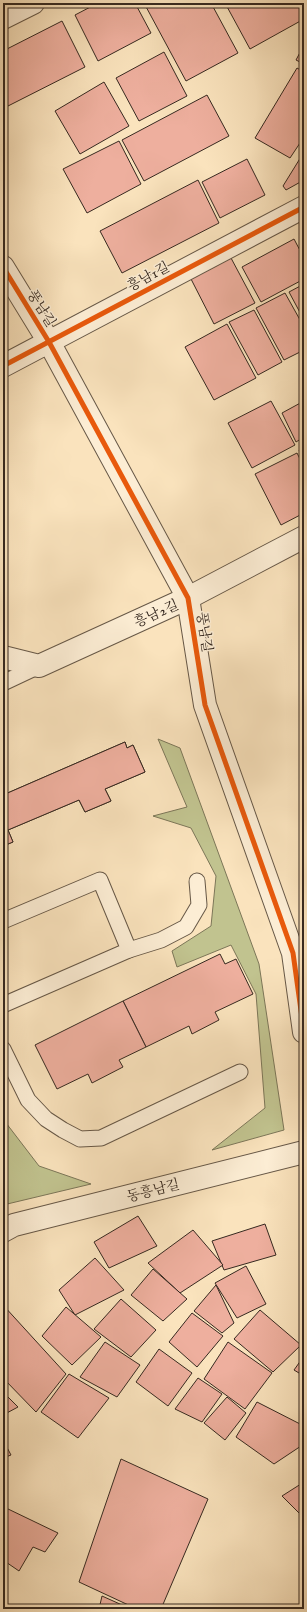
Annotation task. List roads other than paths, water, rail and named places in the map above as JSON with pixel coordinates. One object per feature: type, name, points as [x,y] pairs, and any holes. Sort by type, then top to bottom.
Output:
[{"type":"street","points":[[3,18],[33,3]]},
{"type":"street","name":"흥남1길","points":[[3,366],[304,207]]},
{"type":"street","name":"풍남길","points":[[3,267],[49,342],[188,598],[204,705],[298,950],[304,1032]]},
{"type":"street","name":"흥남2길","points":[[39,666],[188,598],[304,537]]},
{"type":"street","points":[[3,657],[39,666]]},
{"type":"street","name":"동흥남길","points":[[3,1231],[14,1225],[304,1152]]},
{"type":"lane","points":[[3,682],[39,666]]},
{"type":"lane","points":[[3,922],[100,880],[130,950]]},
{"type":"lane","points":[[3,1005],[130,950],[160,940],[186,927],[199,905],[196,881]]},
{"type":"lane","points":[[3,1049],[28,1100],[46,1118],[63,1130],[80,1139],[101,1138],[240,1072]]}]
